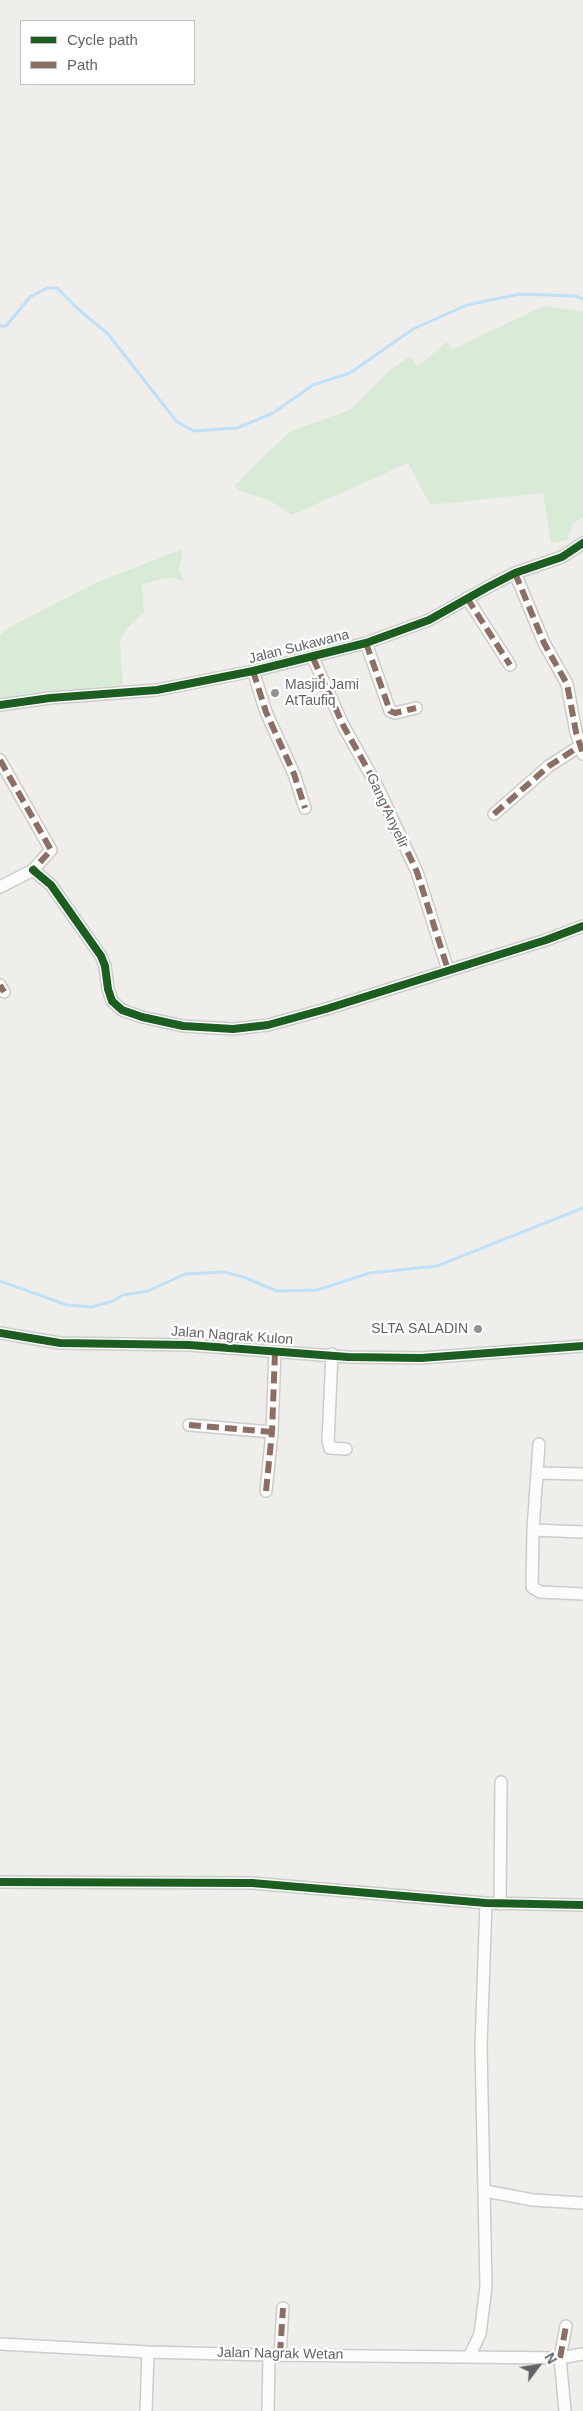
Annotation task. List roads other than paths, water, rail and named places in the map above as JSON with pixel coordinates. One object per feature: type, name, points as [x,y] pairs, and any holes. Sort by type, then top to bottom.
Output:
[{"type":"street","name":"Jalan Sukawana","points":[[0,705],[50,698],[157,690],[253,672],[366,643],[429,620],[515,573],[562,557],[583,543]]},
{"type":"street","points":[[494,814],[549,766],[581,750],[567,684],[544,643],[515,573]]},
{"type":"street","points":[[467,598],[510,665]]},
{"type":"street","points":[[366,643],[390,711],[395,713],[416,708]]},
{"type":"street","name":"Gang Anyelir","points":[[312,658],[344,727],[376,784],[417,872],[448,970]]},
{"type":"street","points":[[253,672],[266,712],[294,774],[305,808]]},
{"type":"street","points":[[0,760],[51,850],[33,870],[0,888]]},
{"type":"street","points":[[33,870],[51,885],[106,966],[108,989],[112,1002],[122,1010],[142,1017],[183,1026],[248,1029],[326,1009],[583,926]]},
{"type":"street","name":"Jalan Nagrak Kulon","points":[[0,1333],[60,1343],[189,1345],[275,1352],[332,1354],[348,1357],[400,1358],[583,1346]]},
{"type":"street","points":[[266,1491],[272,1432],[275,1352]]},
{"type":"street","points":[[332,1354],[328,1441],[330,1448],[346,1449]]},
{"type":"street","points":[[189,1425],[272,1432]]},
{"type":"street","points":[[539,1444],[533,1530],[532,1587],[540,1592],[583,1594]]},
{"type":"street","points":[[537,1473],[583,1474]]},
{"type":"street","points":[[533,1530],[583,1532]]},
{"type":"street","points":[[500,1904],[502,1782]]},
{"type":"street","points":[[0,1882],[252,1883],[500,1904],[583,1905]]},
{"type":"street","points":[[469,2357],[480,2334],[486,2298],[481,2046],[486,1903]]},
{"type":"street","points":[[485,2191],[533,2200],[582,2203]]},
{"type":"street","points":[[268,2411],[283,2308]]},
{"type":"street","points":[[565,2411],[560,2358],[566,2326]]},
{"type":"street","name":"Jalan Nagrak Wetan","points":[[0,2344],[148,2352],[275,2355],[560,2358],[583,2354]]},
{"type":"street","points":[[146,2411],[148,2352]]},
{"type":"waterway","points":[[0,326],[6,326],[30,297],[47,288],[57,288],[78,309],[108,334],[177,422],[194,431],[237,428],[273,413],[313,385],[350,373],[413,329],[467,305],[520,294],[575,296],[583,299]]},
{"type":"waterway","points":[[0,1281],[67,1305],[91,1307],[113,1301],[123,1295],[148,1291],[185,1274],[225,1272],[246,1278],[277,1291],[317,1290],[370,1273],[437,1266],[583,1208]]},
{"type":"place","name":"Masjid Jami AtTaufiq","points":[[275,693]]},
{"type":"place","name":"SLTA SALADIN","points":[[478,1329]]}]
